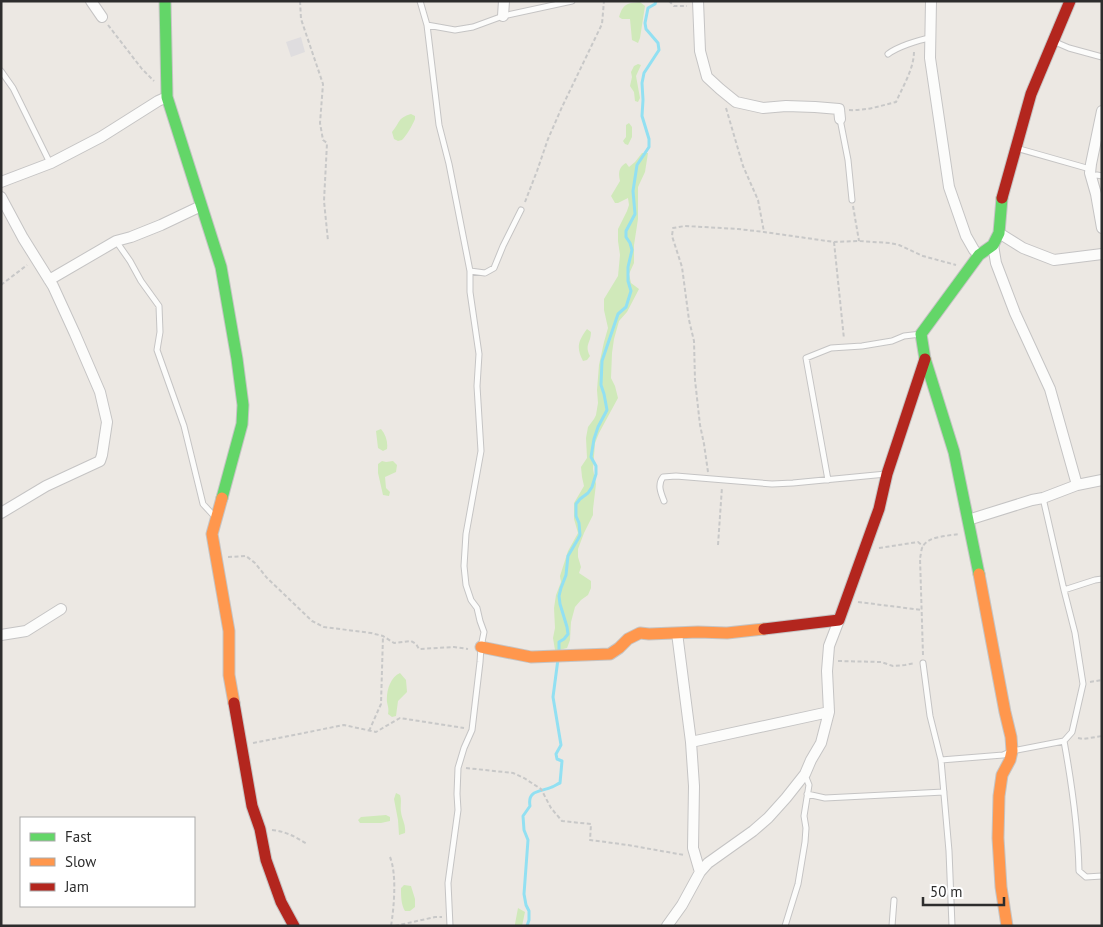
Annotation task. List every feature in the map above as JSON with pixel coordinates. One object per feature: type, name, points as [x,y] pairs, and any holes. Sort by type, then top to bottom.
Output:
[{"type":"street","points":[[91,1],[102,17]]},
{"type":"street","points":[[165,1],[167,97],[221,267],[243,404],[242,424],[212,534],[229,631],[229,675],[252,806],[260,829],[266,860],[281,902],[294,926]]},
{"type":"street","points":[[503,16],[504,1]]},
{"type":"street","points":[[931,1],[930,58],[949,187],[966,236],[979,256]]},
{"type":"street","points":[[1070,1],[1031,94],[1003,193],[998,232],[993,245],[996,263],[1015,313],[1050,389],[1077,485]]},
{"type":"street","points":[[698,4],[700,51],[707,77],[725,94],[736,102],[763,108],[786,106],[839,114]]},
{"type":"street","points":[[1,182],[51,163],[101,137],[167,97]]},
{"type":"street","points":[[1102,111],[1094,174],[1102,228]]},
{"type":"street","points":[[1,197],[49,280],[75,334],[100,392],[107,422],[100,461],[46,486],[1,513]]},
{"type":"street","points":[[49,280],[116,241],[161,225],[201,206]]},
{"type":"street","points":[[998,232],[1023,248],[1054,260],[1102,254]]},
{"type":"street","points":[[993,245],[979,256],[921,334],[925,359],[954,452],[991,632],[1004,712],[1011,737],[1012,751],[1010,760],[1002,775],[999,796],[998,830],[1001,887],[1007,926]]},
{"type":"street","points":[[667,926],[700,872],[708,863],[768,818],[805,774],[821,743],[829,712],[829,646],[879,509],[887,474],[925,359]]},
{"type":"street","points":[[970,526],[1077,485],[1102,480]]},
{"type":"street","points":[[1,635],[26,631],[61,609]]},
{"type":"street","points":[[480,649],[531,657],[610,654],[640,632],[649,634],[727,633],[839,620]]},
{"type":"street","points":[[677,633],[691,742],[694,786],[693,848],[700,872]]},
{"type":"street","points":[[691,742],[829,712]]},
{"type":"lane","points":[[420,1],[427,24],[439,125],[449,164],[470,271],[470,292],[479,354],[477,386],[481,451],[466,534],[464,566],[466,585],[471,600],[477,608],[484,632],[480,649],[472,730],[458,768],[458,810],[448,883],[450,926]]},
{"type":"lane","points":[[427,24],[455,30],[473,27],[503,16],[572,1]]},
{"type":"lane","points":[[888,54],[894,49],[921,39],[931,38]]},
{"type":"lane","points":[[1053,40],[1069,48],[1102,57]]},
{"type":"lane","points":[[1,71],[13,88],[51,163]]},
{"type":"lane","points":[[839,114],[848,160],[852,200]]},
{"type":"lane","points":[[1016,148],[1094,174]]},
{"type":"lane","points":[[470,271],[485,273],[494,268],[521,210]]},
{"type":"lane","points":[[116,241],[130,260],[141,281],[160,306],[160,332],[157,350],[184,426],[203,504],[215,518]]},
{"type":"lane","points":[[828,480],[806,358],[831,348],[892,341],[904,336],[921,334]]},
{"type":"lane","points":[[664,501],[660,488],[660,481],[663,477],[676,476],[772,484],[887,474]]},
{"type":"lane","points":[[941,760],[1003,755],[1012,751],[1064,741],[1072,732],[1083,684],[1075,633],[1043,498]]},
{"type":"lane","points":[[1064,590],[1095,580],[1102,580]]},
{"type":"lane","points":[[923,663],[930,716],[941,760],[952,926]]},
{"type":"lane","points":[[1064,741],[1073,788],[1079,871],[1086,877],[1102,876]]},
{"type":"lane","points":[[785,926],[798,884],[804,851],[806,828],[804,816],[809,785],[805,774]]},
{"type":"lane","points":[[807,794],[825,798],[944,792]]},
{"type":"lane","points":[[892,926],[894,900]]},
{"type":"path","points":[[300,1],[301,19],[323,84],[320,123],[323,140],[327,142],[324,201],[328,241]]},
{"type":"path","points":[[521,210],[548,139],[602,24],[604,1]]},
{"type":"path","points":[[669,1],[674,6],[682,7],[698,4]]},
{"type":"path","points":[[102,17],[142,69],[155,82]]},
{"type":"path","points":[[839,114],[896,102],[914,58],[914,42]]},
{"type":"path","points":[[726,107],[743,166],[758,200],[764,232]]},
{"type":"path","points":[[852,200],[859,241]]},
{"type":"path","points":[[710,479],[700,426],[695,380],[694,341],[689,320],[682,267],[672,236],[673,228],[685,226],[717,228],[764,232],[834,242],[890,243],[923,256],[970,269]]},
{"type":"path","points":[[834,242],[845,347]]},
{"type":"path","points":[[1,285],[36,258]]},
{"type":"path","points":[[718,544],[722,480]]},
{"type":"path","points":[[828,662],[881,662],[893,666],[915,662],[923,663],[920,558],[923,546],[930,540],[970,526]]},
{"type":"path","points":[[864,550],[918,542],[923,546]]},
{"type":"path","points":[[216,557],[246,556],[312,621],[324,627],[371,633],[383,636],[394,643],[411,642],[416,644],[419,649],[454,647],[480,649]]},
{"type":"path","points":[[846,600],[922,610]]},
{"type":"path","points":[[369,730],[381,704],[383,636]]},
{"type":"path","points":[[1083,684],[1102,680]]},
{"type":"path","points":[[241,745],[344,725],[376,732],[400,718],[472,730]]},
{"type":"path","points":[[1068,736],[1083,739],[1102,736]]},
{"type":"path","points":[[458,768],[513,773],[524,778],[540,789],[550,808],[562,821],[591,824],[590,840],[685,856],[695,854]]},
{"type":"path","points":[[260,829],[283,831],[307,844]]},
{"type":"path","points":[[390,857],[393,876],[393,911],[390,926]]},
{"type":"path","points":[[395,926],[435,917],[450,917]]},
{"type":"shaded area","points":[[301,37],[305,52],[291,57],[286,42]]},
{"type":"green space","points":[[640,2],[645,6],[638,43],[632,40],[630,19],[619,17],[626,5]]},
{"type":"green space","points":[[641,65],[636,76],[640,98],[638,102],[635,101],[634,92],[630,86],[631,72],[634,66]]},
{"type":"green space","points":[[411,114],[415,116],[415,119],[408,133],[402,140],[394,139],[392,132],[399,121]]},
{"type":"green space","points":[[629,123],[632,127],[632,137],[628,145],[623,141],[626,137],[626,125]]},
{"type":"green space","points":[[642,153],[648,153],[645,172],[638,187],[638,219],[634,245],[634,263],[629,274],[631,283],[639,289],[627,312],[619,321],[614,339],[611,378],[618,398],[595,443],[593,469],[596,484],[593,515],[578,549],[581,567],[579,573],[591,581],[591,588],[588,595],[575,607],[567,648],[555,650],[553,638],[556,595],[568,551],[578,533],[574,519],[574,503],[584,486],[581,467],[587,458],[586,438],[588,427],[596,415],[598,403],[599,365],[608,328],[604,310],[604,299],[618,276],[620,255],[618,229],[629,205],[628,198],[615,203],[611,196],[620,181],[620,168],[626,163],[629,167]]},
{"type":"green space","points":[[587,329],[591,332],[588,346],[590,356],[587,360],[583,361],[579,352],[579,345]]},
{"type":"green space","points":[[381,429],[387,444],[387,449],[383,451],[378,448],[376,431]]},
{"type":"green space","points":[[382,461],[393,461],[397,465],[396,472],[385,477],[386,488],[390,492],[389,496],[383,495],[378,473],[378,464]]},
{"type":"green space","points":[[400,673],[406,680],[407,692],[398,701],[396,716],[392,717],[388,714],[387,694],[391,681]]},
{"type":"green space","points":[[396,793],[401,797],[401,812],[405,830],[405,833],[399,835],[394,799]]},
{"type":"green space","points":[[386,815],[390,817],[390,821],[360,823],[358,820],[361,817]]},
{"type":"green space","points":[[404,885],[411,886],[415,899],[415,907],[410,911],[405,911],[402,903],[401,888]]},
{"type":"green space","points":[[518,908],[525,912],[522,926],[515,926]]},
{"type":"waterway","points":[[559,653],[559,642],[568,634],[559,596],[566,575],[568,556],[580,535],[576,516],[576,504],[592,487],[596,474],[596,466],[591,457],[594,439],[607,410],[601,385],[602,361],[618,314],[626,307],[631,291],[628,281],[628,267],[632,250],[626,237],[626,231],[635,214],[633,191],[637,165],[649,147],[649,139],[642,116],[642,83],[644,73],[659,50],[658,43],[646,29],[645,23],[648,8],[655,4],[656,1]]},
{"type":"waterway","points":[[527,926],[529,911],[524,894],[528,840],[524,830],[523,816],[530,806],[533,794],[560,783],[562,761],[557,759],[556,754],[561,745],[553,697],[558,659]]},
{"type":"traffic: fast","points":[[165,1],[167,97],[221,267],[243,405],[242,424],[222,498]]},
{"type":"traffic: fast","points":[[979,574],[954,452],[925,359],[921,334],[979,255],[993,245],[999,233],[1002,198]]},
{"type":"traffic: slow","points":[[222,498],[212,534],[229,631],[229,675],[234,703]]},
{"type":"traffic: slow","points":[[979,574],[1011,737],[1012,751],[1010,760],[1002,775],[999,796],[998,838],[1001,887],[1007,926]]},
{"type":"traffic: slow","points":[[481,647],[531,657],[610,654],[628,639],[640,633],[727,633],[764,629]]},
{"type":"traffic: jam","points":[[1002,198],[1031,94],[1070,1]]},
{"type":"traffic: jam","points":[[764,629],[839,620],[879,509],[887,474],[925,359]]},
{"type":"traffic: jam","points":[[234,703],[252,806],[260,829],[266,860],[281,902],[294,926]]}]
